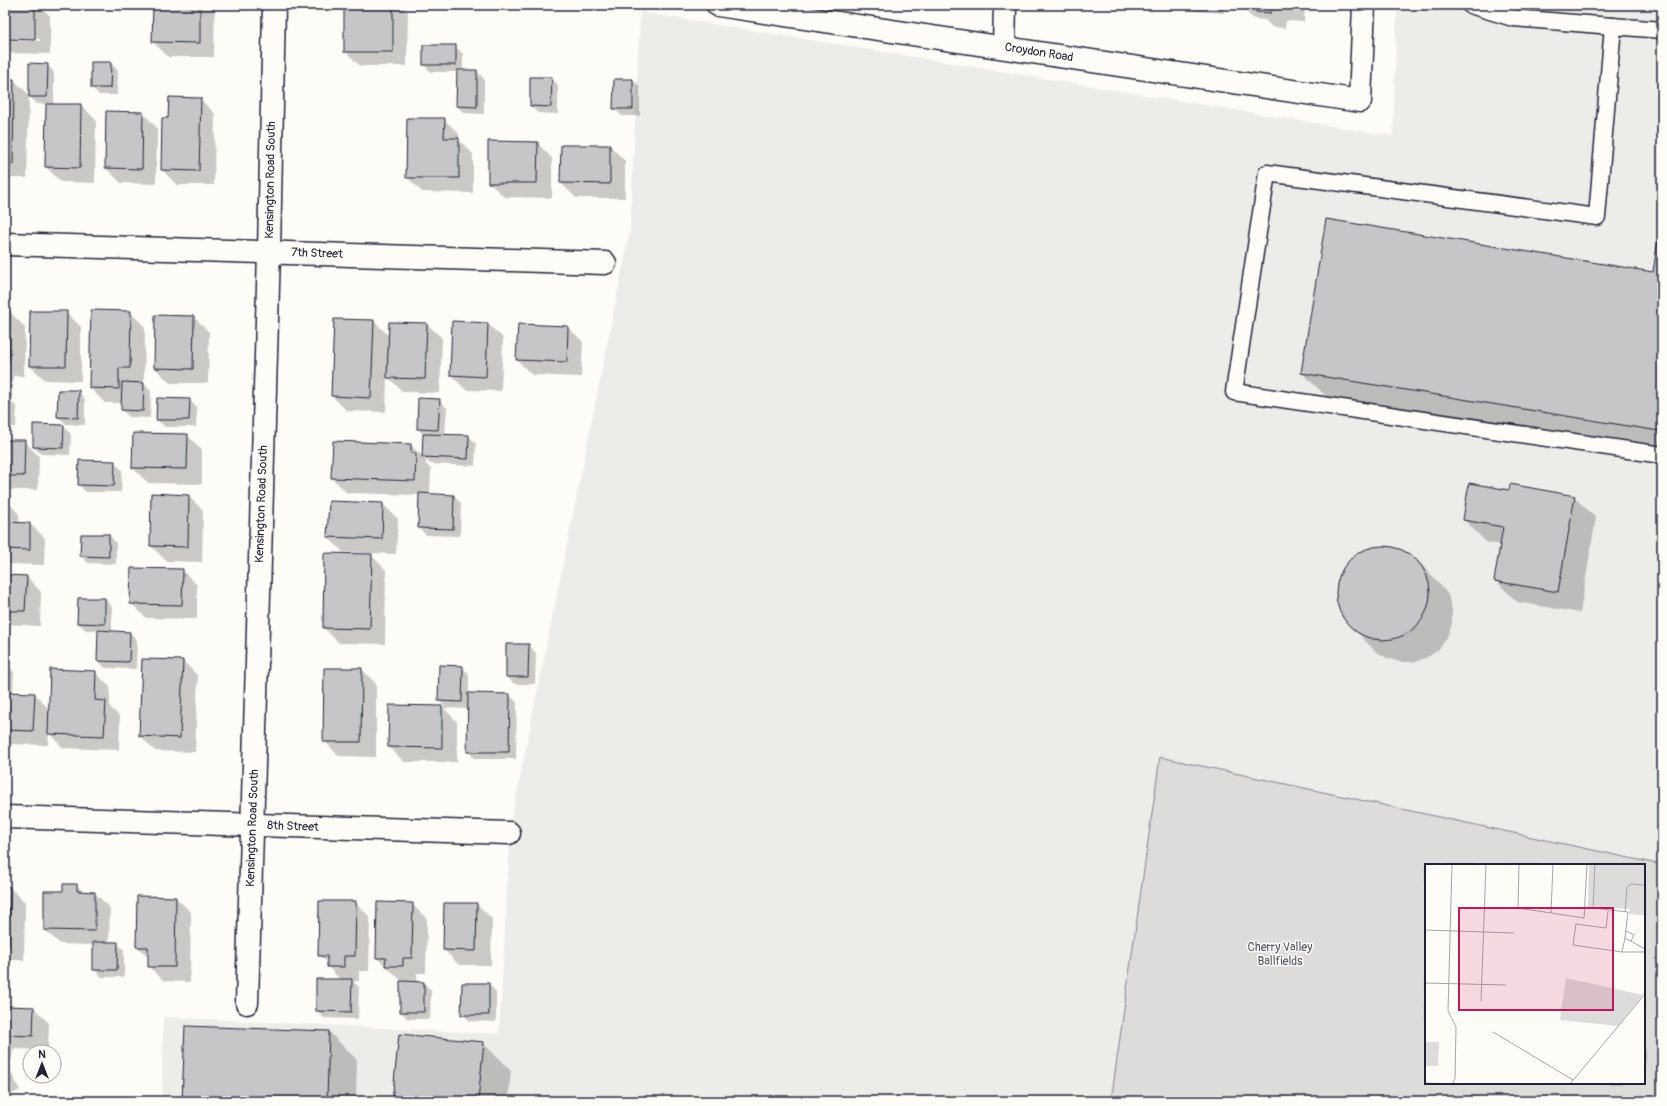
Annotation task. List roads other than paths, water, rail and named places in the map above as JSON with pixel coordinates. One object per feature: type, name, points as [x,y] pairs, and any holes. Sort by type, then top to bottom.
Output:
[{"type":"street","name":"Kensington Road South","points":[[247,1004],[269,252],[274,5]]},
{"type":"street","name":"Croydon Road","points":[[718,5],[1360,101],[1364,5]]},
{"type":"street","points":[[1004,47],[1005,5]]},
{"type":"street","name":"7th Street","points":[[5,244],[605,263]]},
{"type":"street","name":"8th Street","points":[[5,817],[509,833]]},
{"type":"lane","points":[[1470,5],[1512,18],[1662,30]]},
{"type":"lane","points":[[1613,26],[1597,217],[1267,173],[1234,392],[1662,455]]},
{"type":"park label","name":"Cherry Valley Ballfields","points":[[1280,954]]}]
